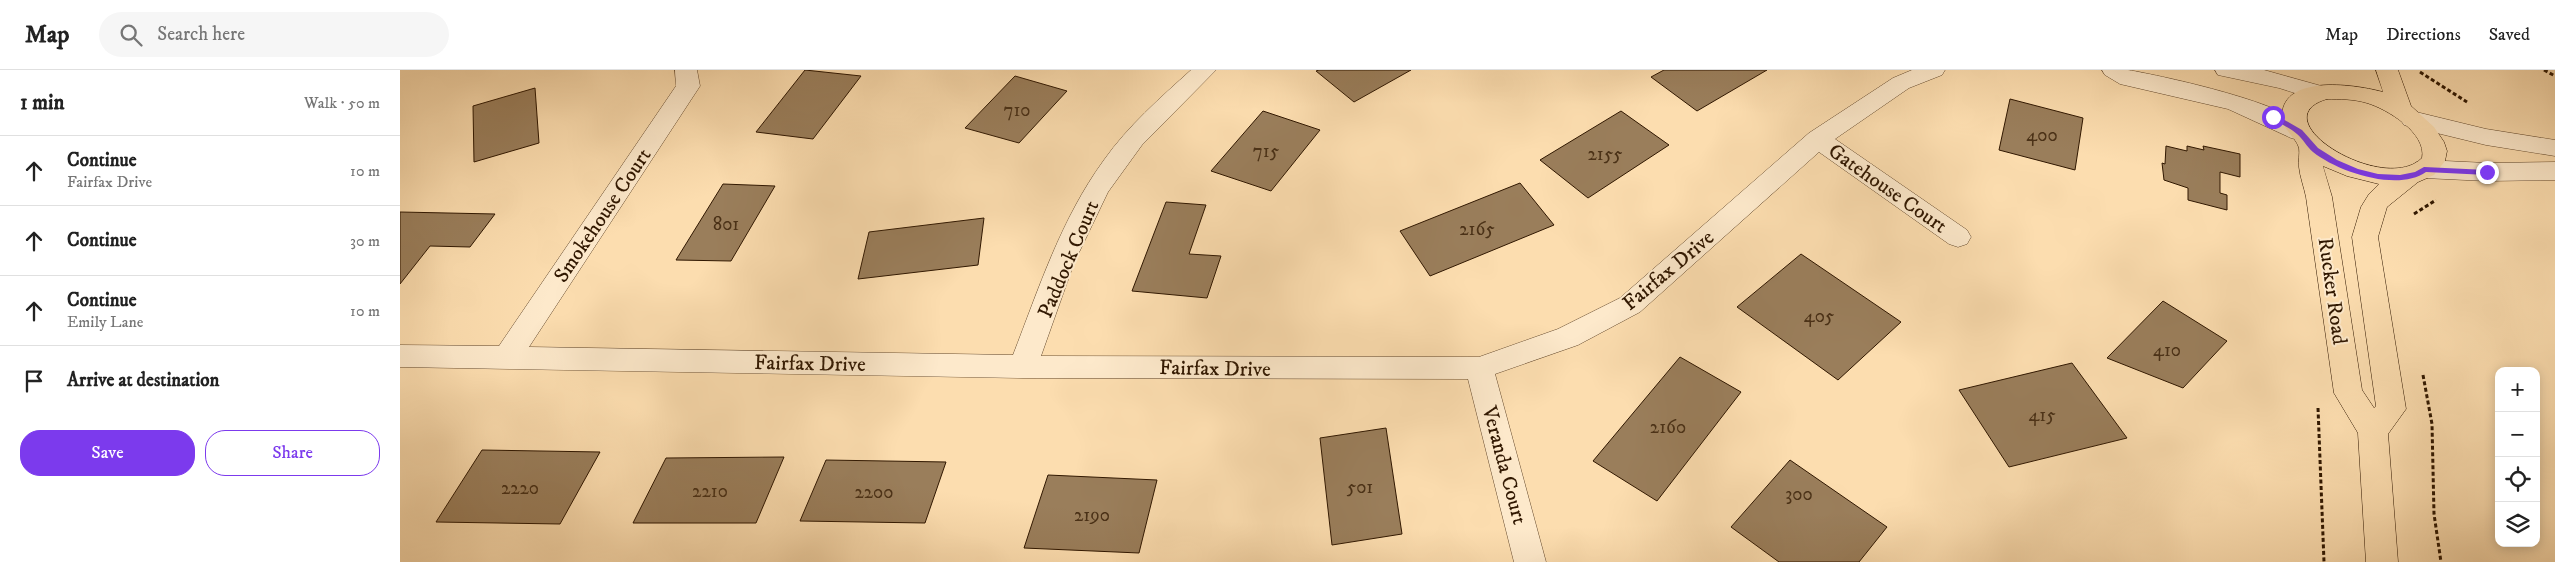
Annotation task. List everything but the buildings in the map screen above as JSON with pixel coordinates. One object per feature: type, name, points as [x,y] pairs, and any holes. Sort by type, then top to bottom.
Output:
[{"type":"main road","points":[[2387,70],[2406,114]]},
{"type":"main road","name":"Rucker Road","points":[[2327,84],[2300,100],[2293,110],[2295,123],[2305,139],[2319,196],[2348,393],[2373,431],[2382,562]]},
{"type":"main road","points":[[2305,139],[2335,162],[2356,171],[2378,176],[2417,172],[2430,166],[2435,155],[2432,141],[2423,127],[2406,114],[2368,95],[2347,91],[2327,84]]},
{"type":"main road","name":"Rucker Road","points":[[2373,431],[2391,409],[2365,237],[2369,215],[2377,200],[2417,172]]},
{"type":"street","name":"Smokehouse Court","points":[[507,358],[688,86],[686,70]]},
{"type":"street","name":"Paddock Court","points":[[1024,367],[1080,220],[1112,167],[1145,125],[1205,70]]},
{"type":"street","name":"Fairfax Drive","points":[[400,356],[1024,367],[1479,368],[1568,337],[1630,305],[1818,139],[1901,83],[1934,70]]},
{"type":"street","points":[[2113,70],[2128,78],[2244,105],[2273,117],[2305,139]]},
{"type":"street","points":[[2226,70],[2282,81],[2327,84]]},
{"type":"street","points":[[2406,114],[2486,138],[2555,148]]},
{"type":"street","name":"Gatehouse Court","points":[[1818,139],[1958,237]]},
{"type":"street","points":[[2417,172],[2555,171]]},
{"type":"street","name":"Veranda Court","points":[[1479,368],[1530,562]]},
{"type":"path","points":[[2418,70],[2474,107],[2484,116],[2486,138]]},
{"type":"path","points":[[2544,70],[2555,76]]},
{"type":"path","points":[[2407,218],[2436,200],[2445,199]]},
{"type":"path","points":[[2422,370],[2432,424],[2434,514],[2441,562]]},
{"type":"route","points":[[2273,117],[2299,132],[2316,150],[2335,162],[2356,171],[2378,176],[2400,177],[2417,175],[2424,169],[2487,172]]}]
